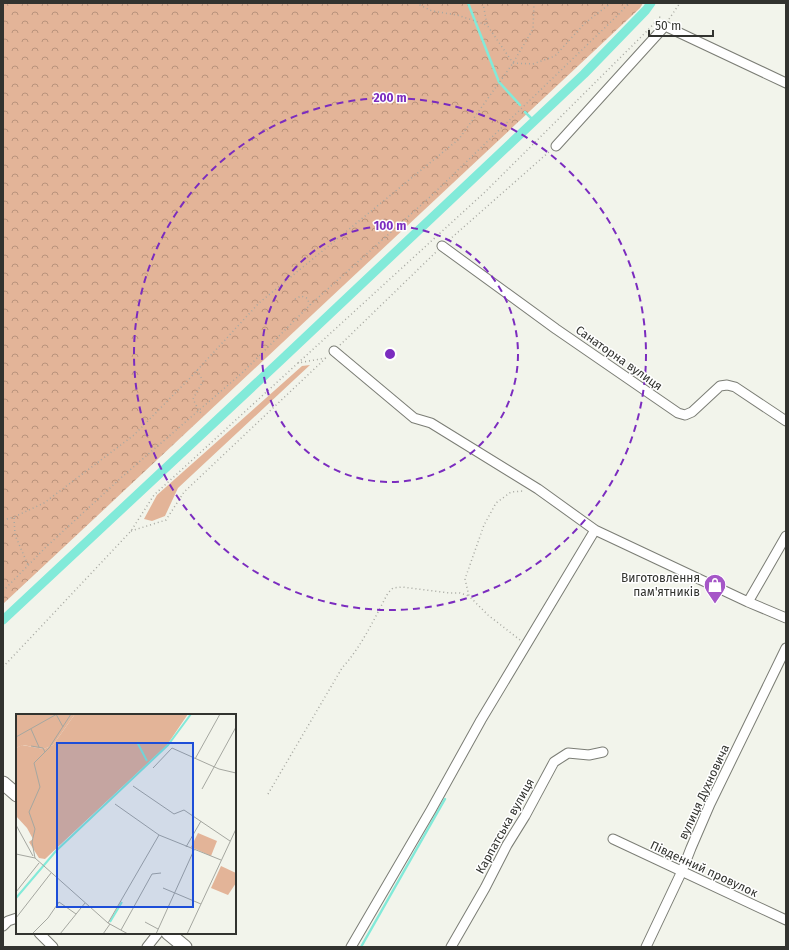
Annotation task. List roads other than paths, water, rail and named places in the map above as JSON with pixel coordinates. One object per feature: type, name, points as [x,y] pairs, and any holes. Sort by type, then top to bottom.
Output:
[{"type":"street","points":[[556,146],[665,26],[786,83]]},
{"type":"street","name":"Санаторна вулиця","points":[[442,246],[556,329],[678,413],[685,415],[692,412],[720,386],[727,385],[735,387],[786,421]]},
{"type":"street","points":[[334,351],[414,418],[431,422],[538,489],[594,530],[748,602],[786,618]]},
{"type":"street","points":[[352,947],[481,720],[594,530]]},
{"type":"street","points":[[748,602],[786,536]]},
{"type":"street","name":"вулиця Духновича","points":[[646,947],[682,871],[710,804],[786,648]]},
{"type":"street","name":"Карпатська вулиця","points":[[451,947],[554,762],[568,753],[589,755],[603,752]]},
{"type":"street","points":[[3,783],[16,794]]},
{"type":"street","name":"Південний провулок","points":[[613,839],[786,920]]},
{"type":"street","points":[[3,926],[8,921],[16,918]]},
{"type":"street","points":[[40,934],[54,947]]},
{"type":"street","points":[[147,947],[157,934]]},
{"type":"street","points":[[169,934],[185,947]]},
{"type":"waterway","points":[[468,3],[499,82],[520,105]]},
{"type":"waterway","points":[[3,620],[584,74],[651,3]]},
{"type":"waterway","points":[[525,112],[534,121]]},
{"type":"waterway","points":[[361,947],[445,799]]},
{"type":"place","name":"Виготовлення пам'ятників","points":[[715,604]]}]
